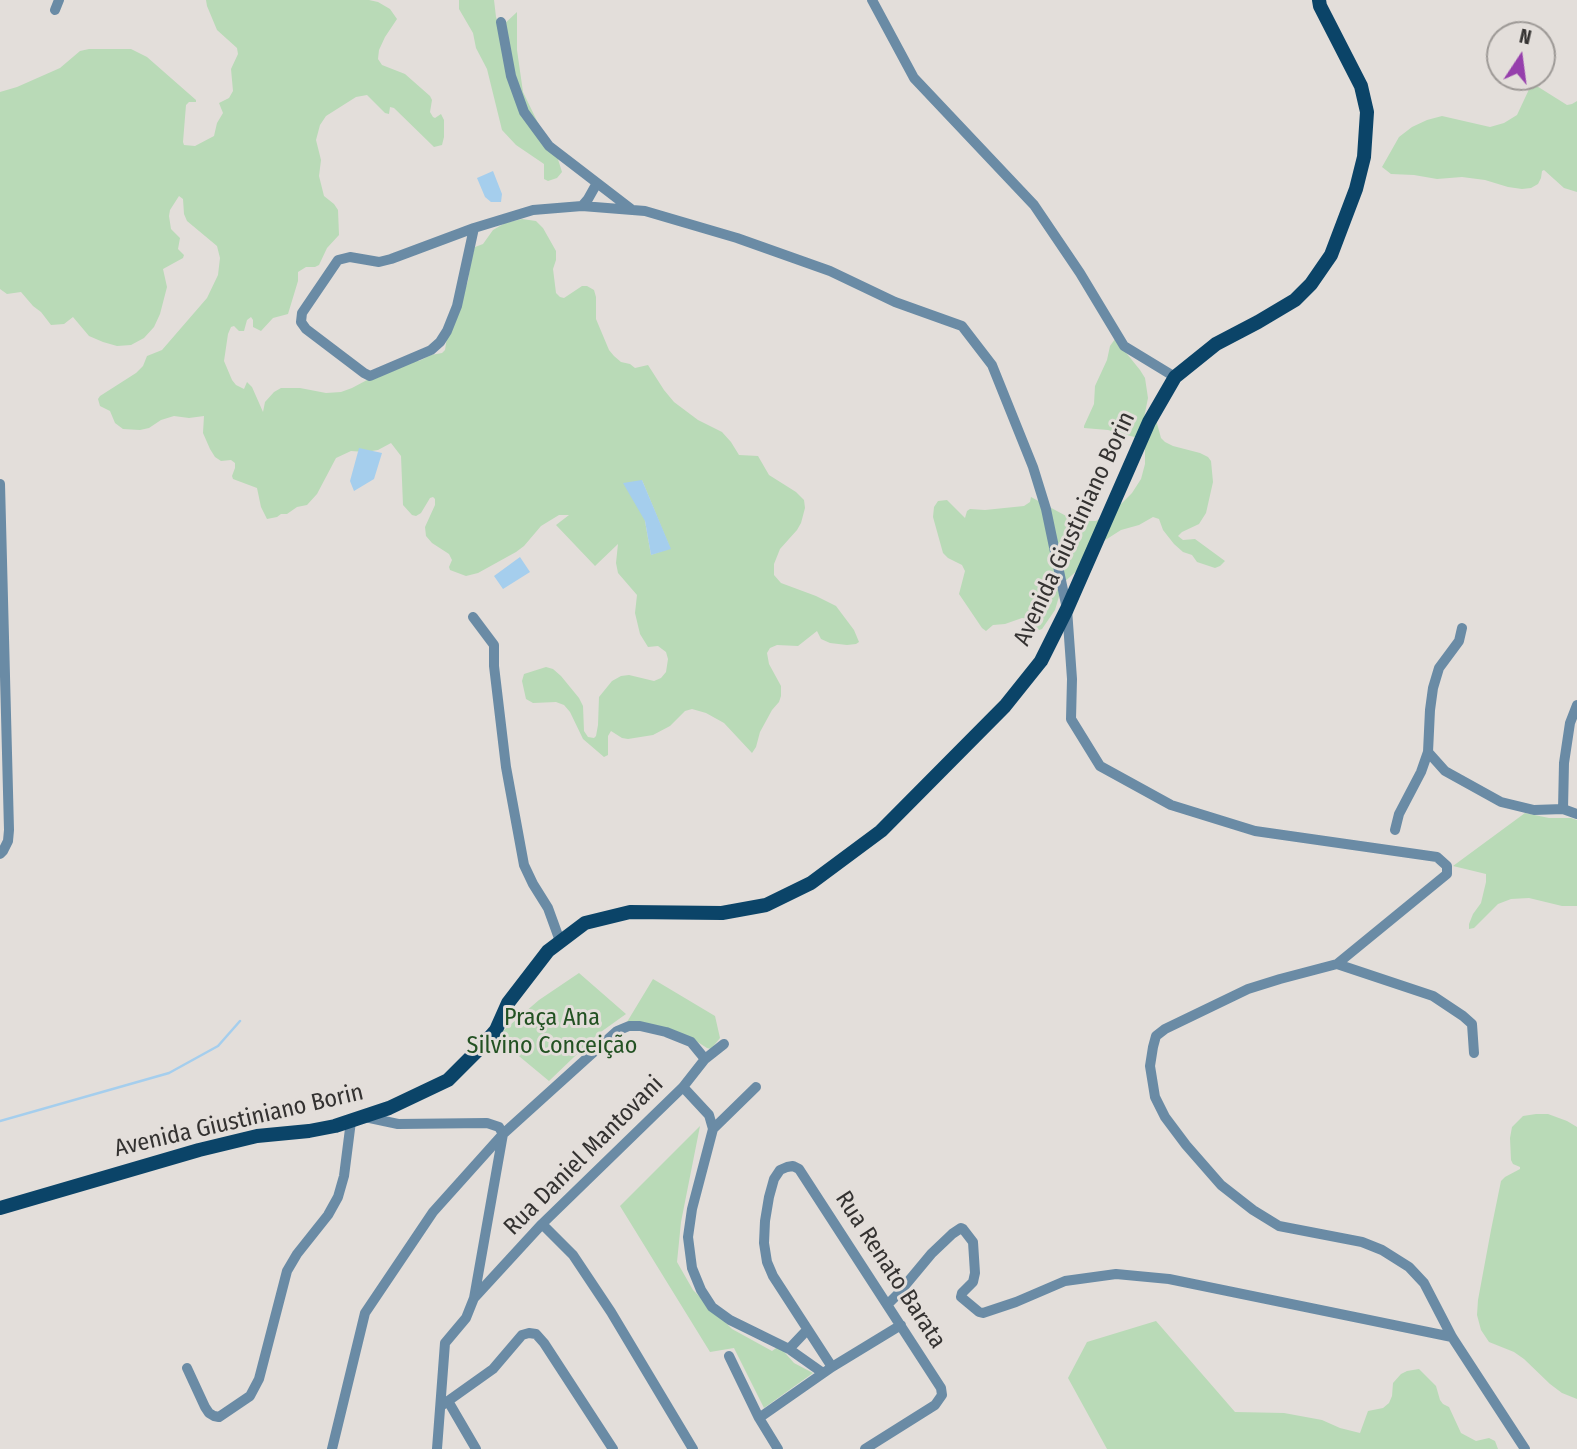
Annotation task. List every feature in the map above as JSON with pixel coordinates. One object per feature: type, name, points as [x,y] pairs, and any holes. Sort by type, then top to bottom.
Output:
[{"type":"main road","name":"Avenida Giustiniano Borin","points":[[0,1208],[199,1150],[257,1136],[335,1126],[389,1108],[448,1080],[496,1030],[508,1003],[548,951],[585,923],[630,912],[722,914],[766,905],[811,884],[881,831],[1005,706],[1041,661],[1149,422],[1175,377],[1216,344],[1295,300],[1311,284],[1331,255],[1352,200],[1364,157],[1367,112],[1361,86],[1319,0]]},
{"type":"street","points":[[872,0],[914,78],[1034,205],[1080,273],[1124,346],[1175,377]]},
{"type":"street","points":[[501,22],[511,76],[524,112],[549,146],[631,209]]},
{"type":"street","points":[[582,206],[597,183]]},
{"type":"street","points":[[474,228],[457,306],[447,331],[431,350],[370,376],[306,329],[301,322],[302,313],[338,260],[350,257],[379,262],[474,228],[533,210],[582,206],[645,211],[749,242],[830,271],[895,302],[962,326],[992,365],[1033,467],[1046,509],[1067,608],[1072,679],[1071,719],[1100,766],[1171,805],[1255,831],[1437,857],[1447,866],[1447,874],[1337,964],[1248,989],[1165,1029],[1156,1036],[1150,1066],[1155,1097],[1165,1117],[1221,1185],[1253,1210],[1279,1226],[1362,1242],[1382,1250],[1409,1267],[1424,1283],[1452,1337],[1525,1449]]},
{"type":"street","points":[[0,484],[9,830],[8,841],[0,854]]},
{"type":"street","points":[[472,617],[494,645],[506,767],[524,865],[548,908],[560,941]]},
{"type":"street","points":[[1395,830],[1399,814],[1421,772],[1428,752],[1430,710],[1439,668],[1459,641],[1462,628]]},
{"type":"street","points":[[1563,809],[1564,763],[1570,723],[1577,705]]},
{"type":"street","points":[[1428,752],[1445,771],[1501,802],[1534,810],[1563,809],[1577,814]]},
{"type":"street","points":[[1421,772],[1445,771]]},
{"type":"street","points":[[1337,964],[1433,996],[1472,1024],[1474,1053]]},
{"type":"street","points":[[332,1449],[365,1313],[433,1212],[503,1134],[617,1031],[629,1026],[666,1032],[691,1042],[705,1059]]},
{"type":"street","name":"Rua Daniel Mantovani","points":[[474,1298],[542,1224],[683,1087],[705,1059],[724,1044]]},
{"type":"street","points":[[683,1087],[709,1115],[713,1129],[692,1209],[688,1237],[692,1268],[701,1290],[712,1307],[730,1320],[828,1370]]},
{"type":"street","points":[[713,1129],[756,1087]]},
{"type":"street","points":[[389,1108],[398,1124]]},
{"type":"street","points":[[187,1368],[205,1407],[214,1416],[219,1417],[250,1396],[259,1379],[287,1271],[338,1197],[358,1119],[398,1124],[487,1122],[499,1127],[503,1134],[474,1298],[466,1318],[445,1343],[444,1404],[437,1449]]},
{"type":"street","points":[[335,1126],[347,1158]]},
{"type":"street","name":"Rua Renato Barata","points":[[807,1330],[773,1276],[767,1262],[764,1243],[765,1221],[774,1180],[780,1170],[793,1166],[799,1169],[941,1388],[942,1395],[935,1405],[865,1449]]},
{"type":"street","points":[[542,1224],[581,1266],[693,1449]]},
{"type":"street","points":[[888,1304],[932,1253],[961,1228],[973,1242],[975,1273],[961,1297],[983,1313],[1065,1281],[1116,1274],[1180,1281],[1452,1337]]},
{"type":"street","points":[[759,1418],[828,1370],[901,1325]]},
{"type":"street","points":[[789,1349],[807,1330],[828,1370]]},
{"type":"street","points":[[444,1404],[493,1369],[522,1335],[529,1333],[536,1335],[544,1343],[613,1449]]},
{"type":"street","points":[[729,1356],[759,1418],[778,1449]]},
{"type":"street","points":[[444,1404],[476,1449]]},
{"type":"green space","points":[[206,0],[378,2],[390,9],[397,19],[385,37],[378,59],[382,65],[405,74],[430,96],[430,112],[435,118],[441,114],[444,120],[442,145],[434,147],[394,108],[390,107],[389,114],[385,113],[367,95],[356,97],[326,116],[316,140],[321,160],[319,176],[324,196],[338,210],[339,235],[327,248],[319,265],[306,267],[298,272],[288,314],[273,318],[261,331],[253,327],[251,317],[247,320],[244,331],[231,327],[224,361],[232,380],[244,389],[247,382],[252,387],[263,412],[265,402],[281,388],[341,392],[397,364],[419,361],[442,353],[468,281],[475,247],[483,244],[493,230],[505,223],[522,219],[536,221],[556,251],[553,269],[556,293],[564,298],[582,286],[594,290],[596,319],[614,356],[635,368],[648,365],[674,402],[698,420],[722,432],[739,455],[758,456],[769,475],[804,500],[801,523],[780,549],[774,564],[774,575],[781,583],[836,606],[854,630],[859,642],[847,645],[830,643],[821,639],[817,631],[798,646],[777,645],[770,648],[767,653],[769,664],[781,686],[781,696],[760,732],[752,753],[724,723],[692,709],[685,711],[670,726],[653,735],[628,739],[611,731],[608,736],[608,755],[604,757],[583,739],[564,705],[556,702],[533,703],[526,699],[522,681],[524,674],[546,667],[553,669],[579,698],[583,706],[584,731],[588,737],[594,738],[598,725],[599,697],[612,681],[629,675],[654,681],[666,672],[666,652],[658,646],[648,647],[640,634],[635,613],[637,595],[618,573],[618,544],[595,566],[556,525],[569,515],[559,515],[541,526],[516,552],[478,573],[466,576],[450,570],[452,560],[449,554],[426,536],[425,527],[435,499],[430,498],[421,513],[416,516],[403,505],[401,456],[391,443],[378,450],[351,451],[336,458],[317,494],[307,505],[267,519],[257,488],[233,479],[235,463],[231,460],[221,461],[210,449],[203,433],[204,416],[174,416],[140,430],[123,429],[115,423],[110,411],[100,406],[100,396],[136,373],[147,356],[162,350],[207,298],[218,275],[220,258],[217,246],[187,221],[183,199],[179,196],[169,216],[171,229],[180,238],[178,249],[184,255],[163,269],[167,287],[160,314],[154,327],[144,338],[131,345],[117,346],[89,336],[73,317],[64,324],[51,325],[21,292],[7,294],[0,289],[0,92],[60,68],[80,51],[131,49],[147,57],[196,100],[186,105],[183,142],[184,145],[195,146],[214,136],[223,113],[219,103],[229,98],[233,91],[231,69],[238,54],[237,48],[217,30]],"holes":[[[642,480],[670,548],[651,555]]]},
{"type":"green space","points":[[459,0],[494,0],[500,28],[517,12],[517,50],[523,92],[556,153],[562,172],[557,178],[548,181],[544,179],[544,164],[516,145],[502,130],[487,69],[476,48],[473,33],[459,9]]},
{"type":"green space","points":[[1528,91],[1545,91],[1567,105],[1577,101],[1577,192],[1564,188],[1544,170],[1538,184],[1522,189],[1462,177],[1437,179],[1391,174],[1382,167],[1399,137],[1427,120],[1442,116],[1490,127],[1517,115]]},
{"type":"green space","points":[[1115,339],[1145,378],[1148,398],[1143,423],[1155,416],[1161,438],[1165,442],[1200,453],[1211,461],[1213,482],[1206,513],[1199,524],[1178,536],[1183,540],[1195,539],[1225,561],[1215,568],[1197,562],[1192,555],[1183,552],[1174,544],[1163,530],[1159,519],[1153,517],[1139,525],[1121,530],[1099,544],[1088,561],[1063,583],[1055,610],[1042,629],[1039,630],[1022,618],[993,625],[986,631],[959,594],[965,571],[962,565],[943,553],[933,517],[934,507],[938,501],[947,500],[965,518],[970,509],[1024,506],[1030,502],[1031,497],[1068,517],[1096,521],[1122,503],[1141,479],[1145,450],[1138,438],[1108,430],[1084,428],[1094,404],[1095,386]]},
{"type":"green space","points":[[1525,813],[1577,820],[1577,906],[1562,906],[1529,898],[1511,899],[1498,904],[1474,928],[1469,929],[1473,914],[1481,903],[1486,874],[1453,866]]},
{"type":"green space","name":"Praça Ana Silvino Conceição","points":[[579,973],[626,1014],[598,1034],[549,1081],[496,1037],[539,1000]]},
{"type":"green space","points":[[653,979],[715,1016],[720,1038],[711,1049],[688,1036],[627,1022]]},
{"type":"green space","points":[[1548,1114],[1577,1127],[1577,1399],[1562,1393],[1514,1352],[1489,1342],[1481,1330],[1477,1315],[1501,1181],[1520,1169],[1511,1160],[1512,1127],[1523,1116]]},
{"type":"green space","points":[[700,1126],[681,1222],[677,1262],[693,1290],[732,1329],[772,1351],[779,1346],[794,1363],[813,1373],[764,1408],[734,1348],[710,1352],[620,1206]]},
{"type":"green space","points":[[1156,1321],[1235,1412],[1284,1413],[1322,1420],[1360,1433],[1368,1411],[1383,1408],[1389,1403],[1393,1383],[1401,1374],[1419,1369],[1436,1386],[1440,1400],[1449,1407],[1461,1433],[1476,1441],[1489,1438],[1495,1441],[1498,1449],[1107,1449],[1068,1378],[1087,1342]]},
{"type":"water","points":[[493,171],[502,194],[501,202],[491,202],[485,197],[477,178]]},
{"type":"water","points":[[359,448],[382,453],[374,479],[354,491],[350,481]]},
{"type":"water","points":[[642,480],[671,549],[651,555],[645,521],[623,483]]},
{"type":"water","points":[[520,557],[530,572],[503,589],[494,576]]},
{"type":"waterway","points":[[0,1121],[169,1073],[218,1046],[240,1021]]}]
